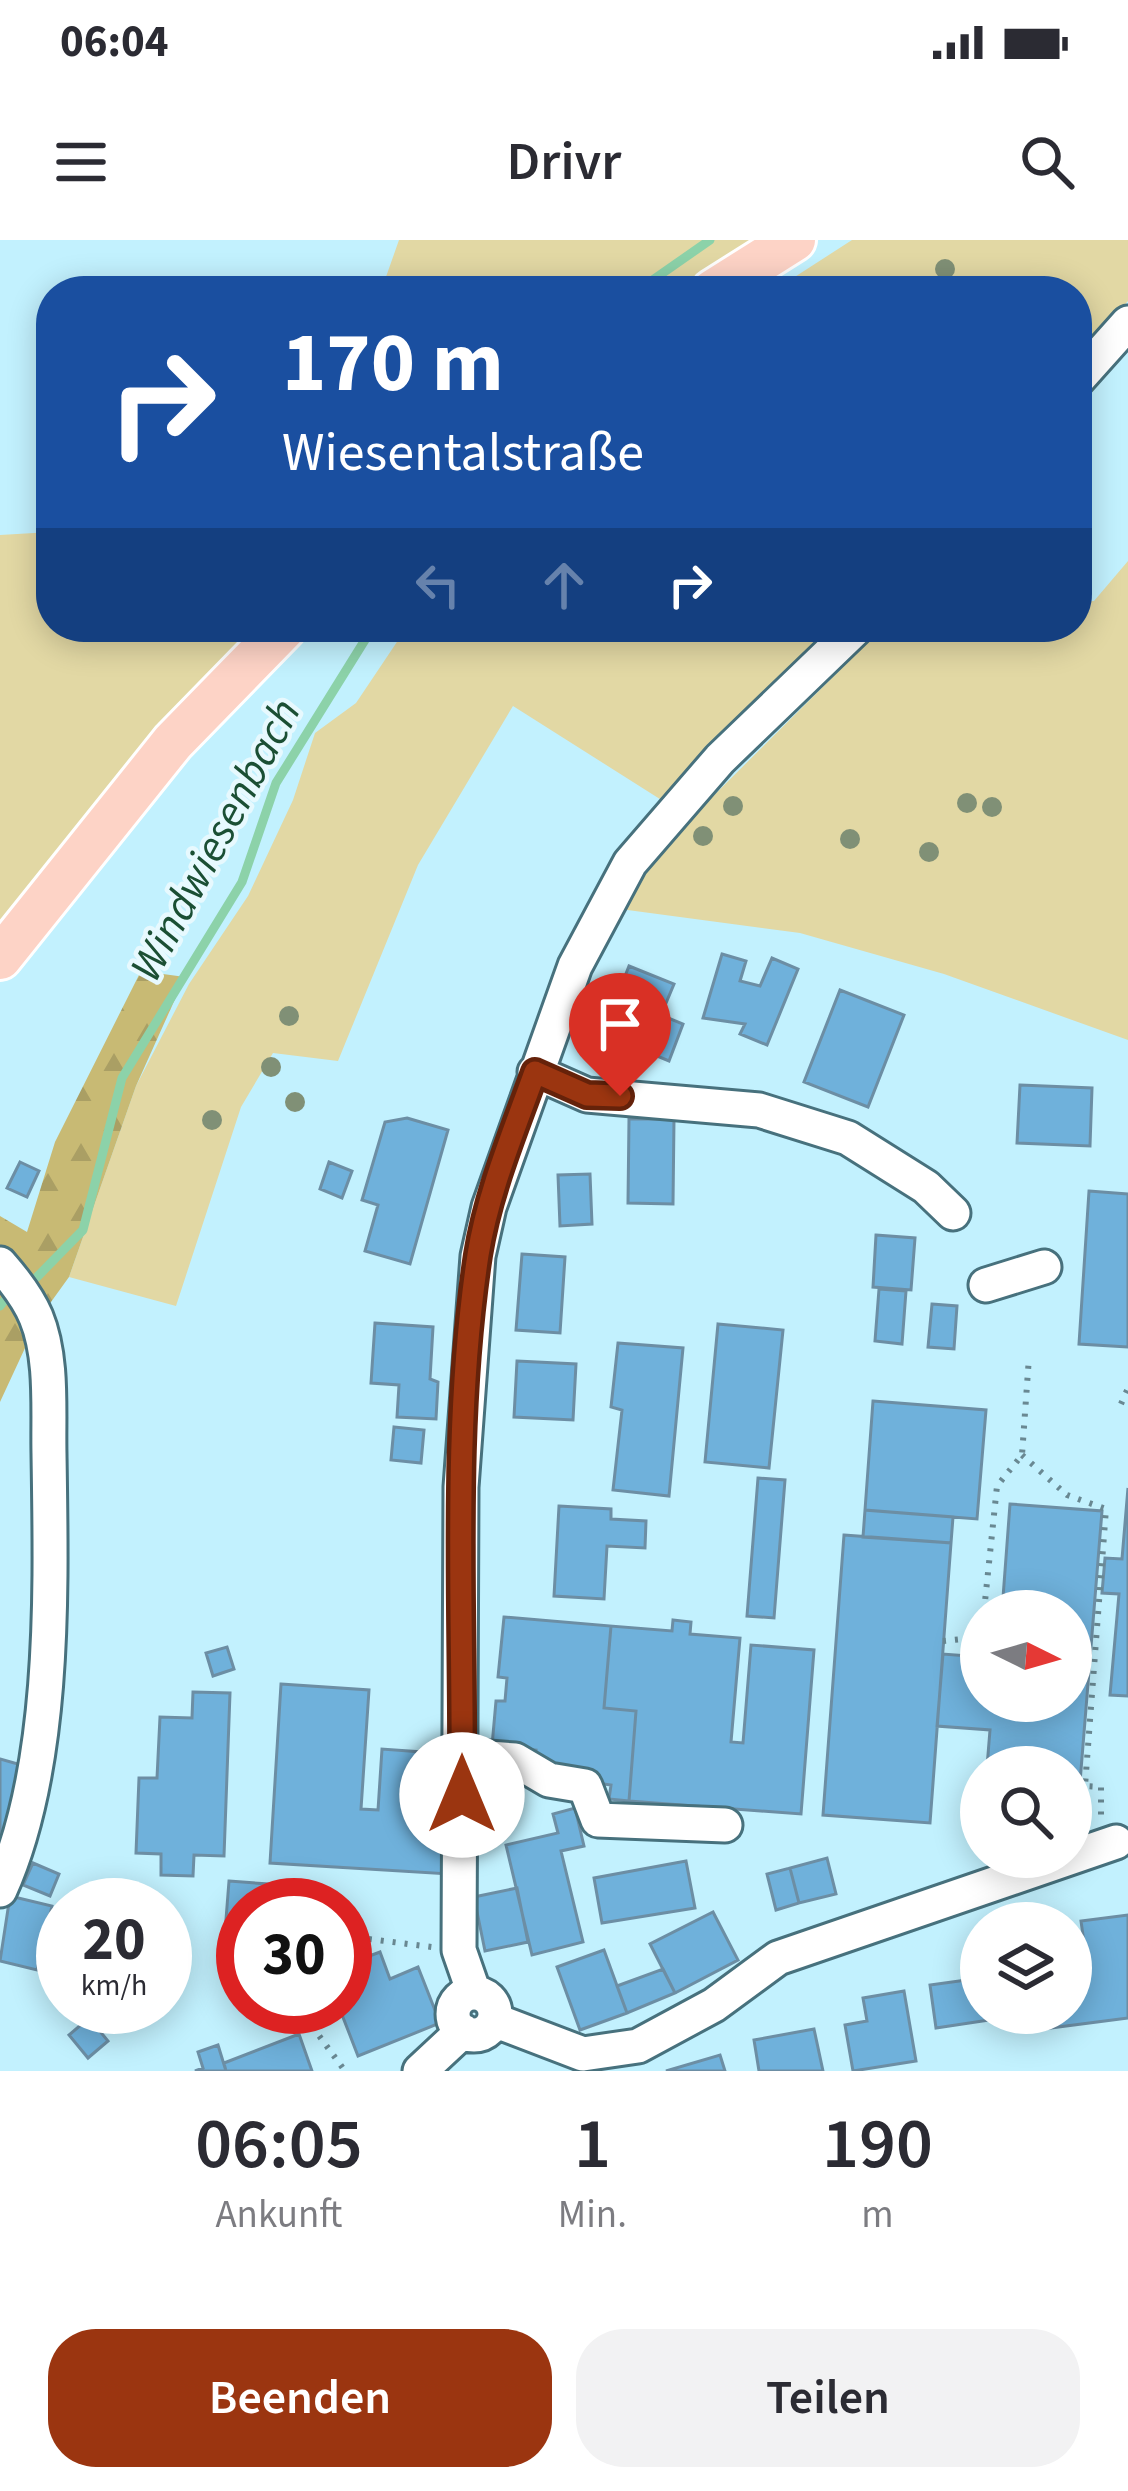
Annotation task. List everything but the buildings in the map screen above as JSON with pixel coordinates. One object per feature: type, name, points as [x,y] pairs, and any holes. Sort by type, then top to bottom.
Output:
[{"type":"main road","points":[[736,276],[794,240]]},
{"type":"main road","points":[[0,958],[173,742],[270,642]]},
{"type":"street","points":[[1092,363],[1128,322]]},
{"type":"street","points":[[420,2071],[478,2026],[491,2001],[474,1993],[459,1950],[461,1487],[478,1256],[535,1072],[575,966],[630,863],[720,759],[841,642]]},
{"type":"street","points":[[535,1072],[587,1095],[759,1110],[848,1138],[926,1187],[953,1214]]},
{"type":"street","points":[[0,1264],[38,1320],[47,1376],[52,1619],[20,1834],[0,1891]]},
{"type":"street","points":[[986,1285],[1044,1267]]},
{"type":"street","points":[[462,1756],[514,1760],[548,1780],[585,1786],[598,1820],[725,1825]]},
{"type":"street","points":[[478,2026],[583,2054],[638,2046],[714,2005],[778,1958],[1110,1844]]},
{"type":"path","points":[[986,1590],[997,1486],[1022,1455],[1029,1357]]},
{"type":"path","points":[[1121,1404],[1128,1388]]},
{"type":"path","points":[[1022,1455],[1067,1495],[1106,1509],[1085,1786],[1101,1787],[1110,1844]]},
{"type":"path","points":[[944,1641],[960,1639]]},
{"type":"path","points":[[372,1939],[459,1950]]},
{"type":"path","points":[[318,2034],[345,2071]]},
{"type":"shaded area","points":[[399,240],[762,240],[706,276],[386,276]]},
{"type":"shaded area","points":[[852,240],[1128,240],[1128,301],[1092,341],[1092,276],[796,276]]},
{"type":"shaded area","points":[[36,533],[36,642],[250,642],[0,929],[0,535]]},
{"type":"shaded area","points":[[1128,561],[1128,1040],[944,974],[800,933],[620,909],[656,853],[868,642],[1092,642],[1094,601]]},
{"type":"shaded area","points":[[397,642],[824,642],[663,801],[513,706],[418,865],[338,1061],[273,1053],[241,1107],[176,1306],[69,1277],[136,1086],[189,984],[248,896],[293,800],[315,733],[356,703]]},
{"type":"green space","points":[[141,971],[185,977],[136,1086],[69,1277],[38,1320],[0,1402],[0,1216],[27,1232],[55,1142]]},
{"type":"waterway","name":"Windwiesenbach","points":[[658,276],[710,240]]},
{"type":"waterway","name":"Windwiesenbach","points":[[37,1277],[83,1230],[122,1078],[242,882],[276,783],[364,642]]},
{"type":"waterway","name":"Windwiesenbach","points":[[0,1306],[4,1301]]},
{"type":"route","points":[[462,1795],[461,1487],[478,1256],[489,1207],[535,1072],[587,1095],[620,1096]]}]
